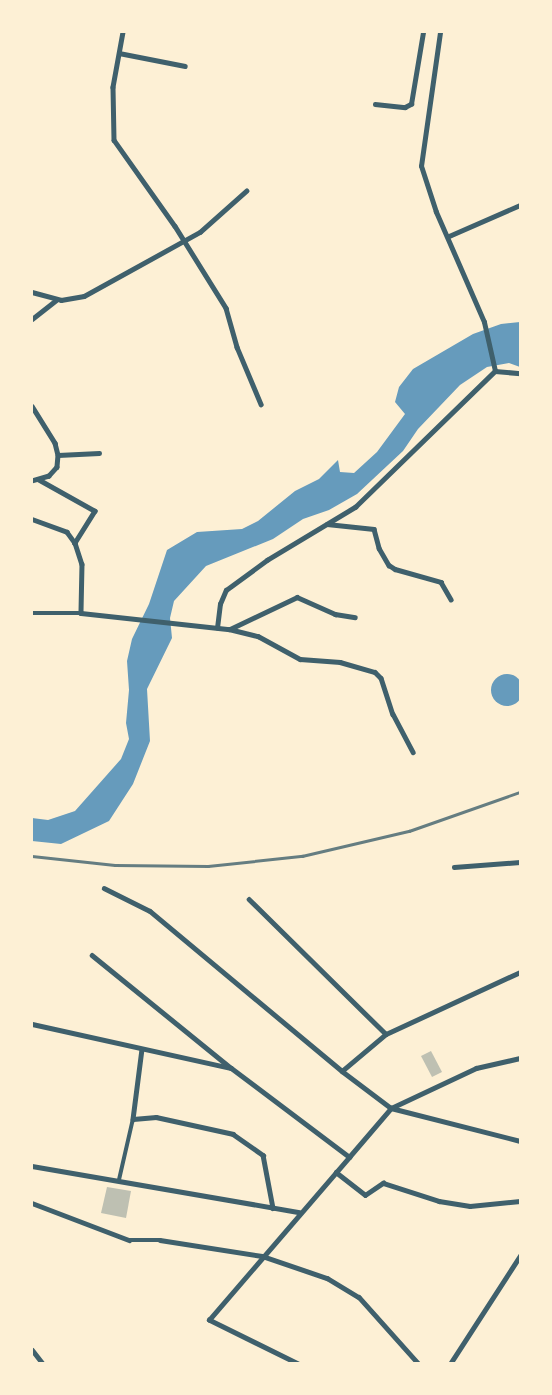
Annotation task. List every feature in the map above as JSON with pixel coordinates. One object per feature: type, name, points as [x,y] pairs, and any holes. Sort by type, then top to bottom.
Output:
[{"type":"street","points":[[123,32],[113,88],[114,140],[185,241],[230,317],[237,346],[261,404]]},
{"type":"street","points":[[375,104],[405,107],[411,104],[423,32]]},
{"type":"street","points":[[440,32],[421,166],[436,212],[449,236],[485,322],[495,369]]},
{"type":"street","points":[[119,53],[185,66]]},
{"type":"street","points":[[32,292],[57,299],[84,296],[185,241],[215,220],[246,191]]},
{"type":"street","points":[[449,236],[520,205]]},
{"type":"street","points":[[32,319],[57,299]]},
{"type":"street","points":[[495,369],[520,373]]},
{"type":"street","points":[[217,628],[220,604],[226,590],[267,560],[355,507],[495,369]]},
{"type":"street","points":[[32,406],[55,443],[58,455],[57,467],[49,476],[32,481]]},
{"type":"street","points":[[58,455],[99,453]]},
{"type":"street","points":[[38,479],[93,507],[94,513],[75,543]]},
{"type":"street","points":[[32,519],[67,532],[75,543],[82,564],[81,613]]},
{"type":"street","points":[[327,524],[374,529],[379,548],[389,565],[441,582],[451,599]]},
{"type":"street","points":[[229,629],[297,597],[335,614],[355,617]]},
{"type":"street","points":[[32,613],[81,613],[229,629],[258,636],[300,659],[340,662],[378,674],[393,714],[413,752]]},
{"type":"street","points":[[454,867],[520,862]]},
{"type":"street","points":[[104,888],[150,911],[342,1071],[391,1108],[520,1141]]},
{"type":"street","points":[[249,899],[386,1034]]},
{"type":"street","points":[[92,955],[231,1068],[349,1157]]},
{"type":"street","points":[[342,1071],[386,1034],[520,972]]},
{"type":"street","points":[[32,1024],[231,1068]]},
{"type":"street","points":[[119,1180],[133,1119],[142,1049]]},
{"type":"street","points":[[298,1363],[209,1320],[391,1108],[476,1068],[520,1058]]},
{"type":"street","points":[[133,1119],[156,1117],[201,1125],[233,1134],[256,1148],[266,1163],[273,1208]]},
{"type":"street","points":[[32,1166],[300,1212]]},
{"type":"street","points":[[336,1172],[365,1195],[383,1183],[439,1201],[470,1206],[520,1201]]},
{"type":"street","points":[[32,1203],[129,1240],[160,1240],[262,1256],[327,1279],[359,1297],[419,1363]]},
{"type":"street","points":[[450,1363],[520,1256]]},
{"type":"street","points":[[32,1350],[43,1363]]},
{"type":"water","points":[[520,322],[520,367],[509,363],[487,367],[460,385],[418,429],[403,451],[357,494],[329,510],[303,519],[273,539],[206,566],[174,601],[170,618],[172,638],[147,689],[150,741],[133,784],[109,821],[61,844],[32,841],[32,818],[48,820],[75,811],[121,759],[129,739],[126,723],[129,690],[127,661],[132,639],[149,604],[167,550],[197,532],[242,529],[258,521],[295,491],[319,479],[338,460],[340,472],[354,473],[377,452],[405,414],[395,402],[399,387],[413,369],[473,334],[501,324]]},
{"type":"water","points":[[507,674],[518,679],[523,690],[518,701],[507,706],[496,701],[491,690],[496,679]]},
{"type":"building","points":[[431,1051],[442,1072],[432,1077],[421,1056]]},
{"type":"building","points":[[107,1187],[131,1191],[126,1218],[101,1213]]},
{"type":"railway","points":[[32,856],[115,865],[208,866],[302,856],[409,831],[520,792]]}]
